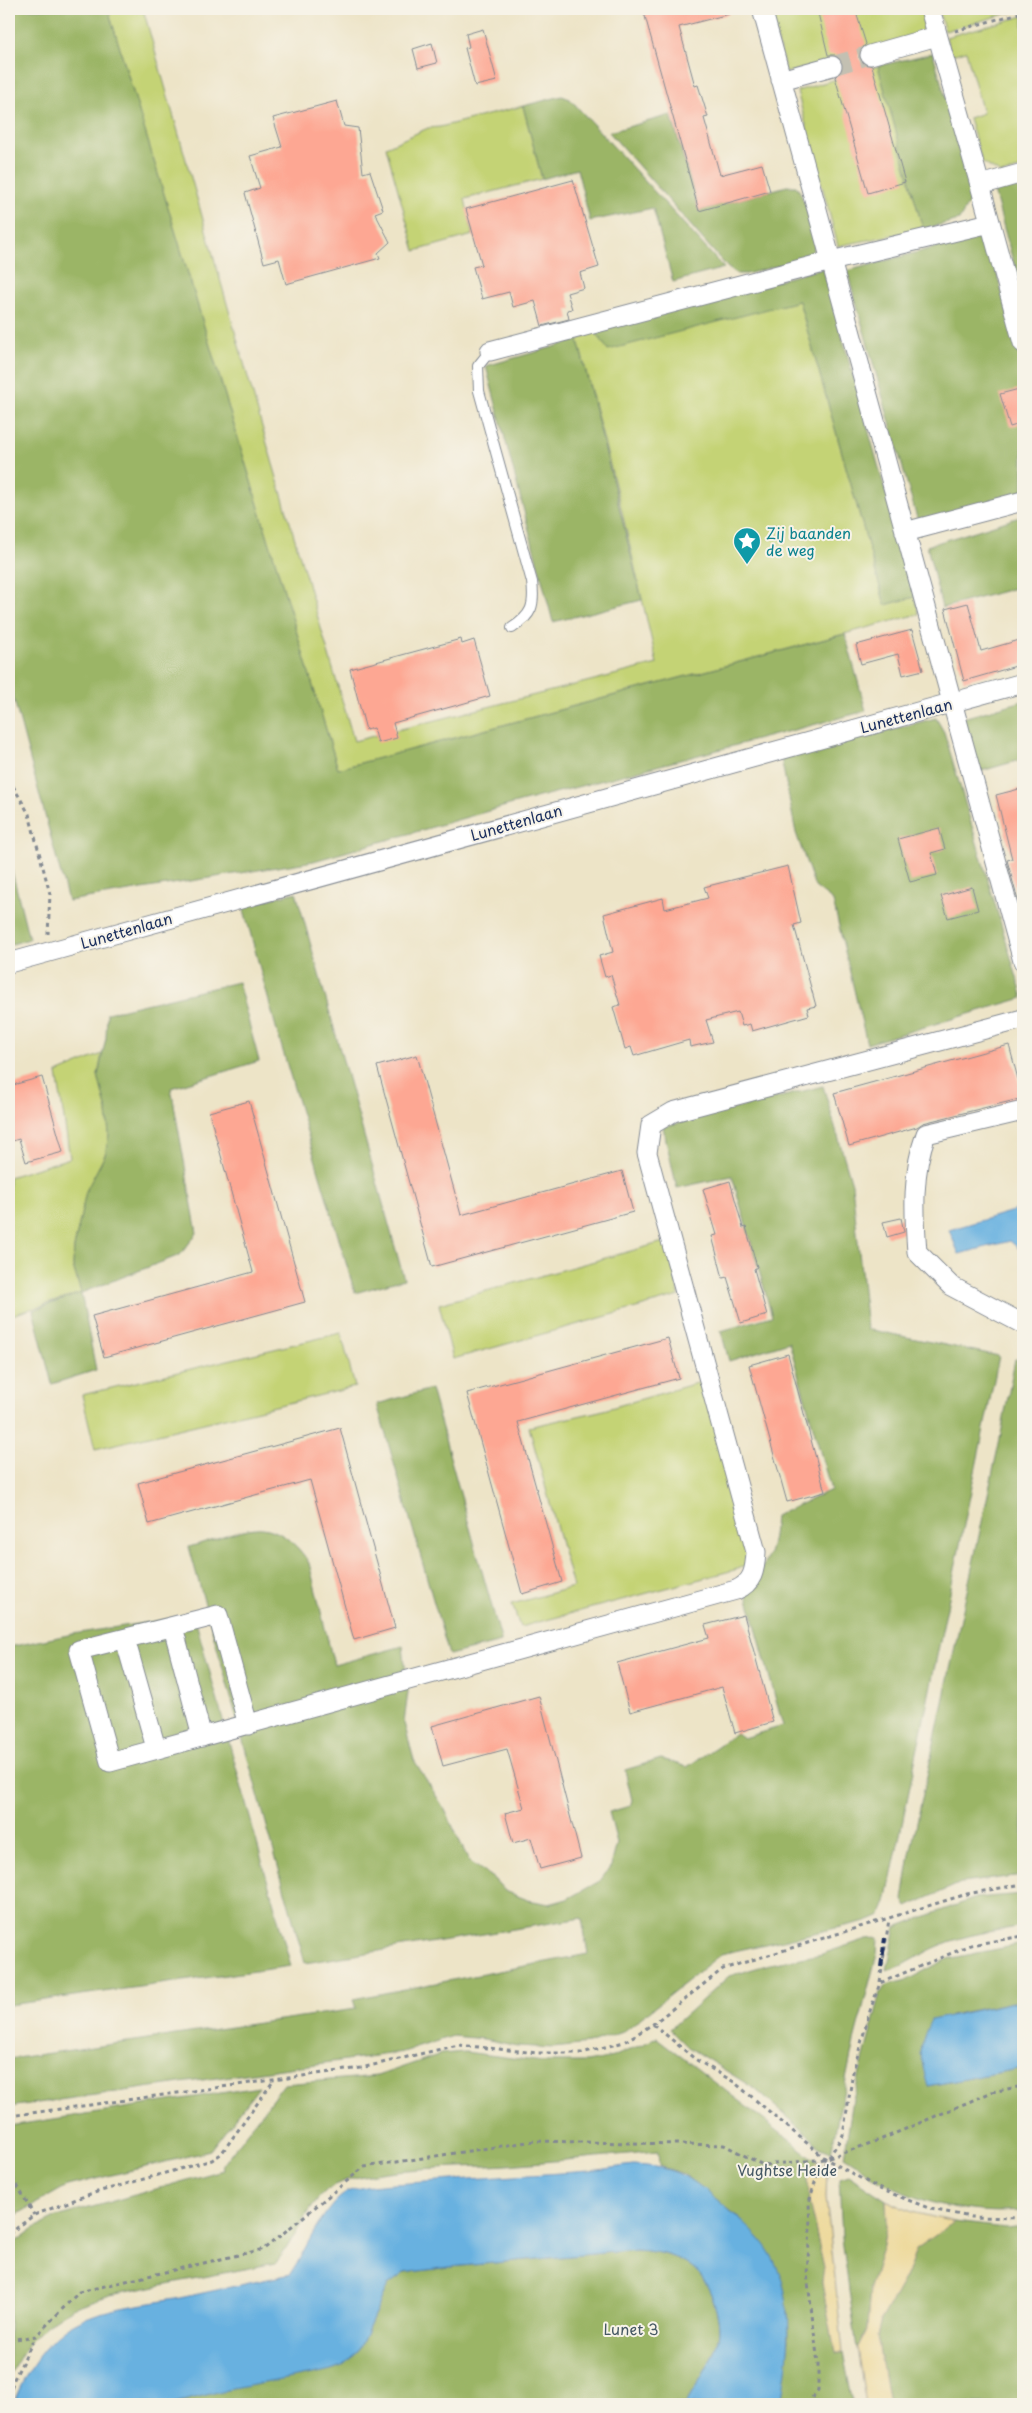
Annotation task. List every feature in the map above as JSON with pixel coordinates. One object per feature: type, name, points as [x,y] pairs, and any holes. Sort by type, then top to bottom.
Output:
[{"type":"street","points":[[762,9],[1023,961]]},
{"type":"street","points":[[930,9],[1023,343]]},
{"type":"street","points":[[870,55],[937,36]]},
{"type":"street","points":[[781,80],[832,66]]},
{"type":"street","points":[[980,185],[1023,173]]},
{"type":"street","points":[[490,351],[831,261],[990,223]]},
{"type":"street","points":[[905,532],[1023,501]]},
{"type":"street","name":"Lunettenlaan","points":[[9,963],[724,763],[1023,683]]},
{"type":"street","points":[[248,1725],[218,1615],[80,1650],[110,1762],[156,1748],[248,1725],[746,1586],[755,1570],[756,1552],[647,1153],[650,1125],[673,1112],[1023,1019]]},
{"type":"street","points":[[1023,1111],[926,1134],[921,1147],[913,1199],[917,1252],[951,1286],[1023,1324]]},
{"type":"street","points":[[173,1627],[202,1737]]},
{"type":"street","points":[[125,1639],[156,1748]]},
{"type":"lane","points":[[490,351],[478,366],[479,391],[532,582],[534,597],[526,619],[512,628]]},
{"type":"path","points":[[937,36],[1023,12]]},
{"type":"path","points":[[9,780],[29,814],[50,894],[47,952]]},
{"type":"path","points":[[9,2116],[361,2068],[458,2045],[538,2053],[582,2053],[624,2042],[653,2024],[723,1969],[967,1894],[1023,1884]]},
{"type":"path","points":[[807,2404],[818,2390],[818,2372],[807,2274],[810,2228],[809,2202],[817,2176],[843,2135],[853,2072],[870,2010],[880,1983],[890,1919]]},
{"type":"path","points":[[880,1983],[971,1945],[1023,1936]]},
{"type":"path","points":[[653,2024],[695,2059],[734,2082],[826,2160],[880,2189],[931,2209],[971,2217],[1023,2218]]},
{"type":"path","points":[[9,2234],[34,2214],[90,2194],[212,2160],[221,2154],[274,2080]]},
{"type":"path","points":[[9,2395],[14,2379],[36,2336],[80,2292],[264,2249],[364,2167],[534,2142],[724,2145],[764,2165],[826,2160],[882,2139],[992,2092],[1023,2086]]},
{"type":"path","points":[[9,2171],[34,2214]]},
{"type":"path","points":[[9,2340],[36,2336]]},
{"type":"green space","points":[[9,9],[108,9],[338,769],[845,634],[866,711],[520,802],[314,861],[68,901],[9,681]]},
{"type":"green space","points":[[108,9],[143,9],[354,741],[657,664],[622,512],[578,340],[595,331],[799,301],[885,605],[915,597],[919,614],[338,769]]},
{"type":"green space","points":[[769,9],[922,9],[924,24],[917,37],[786,73]]},
{"type":"green space","points":[[953,9],[1023,9],[945,31],[939,13]]},
{"type":"green space","points":[[1023,16],[1023,168],[1001,174],[982,162],[969,118],[983,113],[966,51],[951,55],[946,37]]},
{"type":"green space","points":[[933,53],[973,195],[959,220],[923,229],[878,66]]},
{"type":"green space","points":[[878,66],[923,229],[838,246],[797,91]]},
{"type":"green space","points":[[562,96],[570,99],[724,268],[673,282],[653,208],[590,221],[577,169],[542,179],[523,106]]},
{"type":"green space","points":[[523,106],[542,179],[465,199],[473,235],[415,251],[386,147],[428,128],[440,127]]},
{"type":"green space","points":[[671,115],[699,211],[787,186],[796,186],[811,223],[815,244],[811,253],[806,258],[747,274],[737,274],[728,268],[609,132]]},
{"type":"green space","points":[[1023,183],[1023,298],[994,191]]},
{"type":"green space","points":[[986,234],[1023,368],[1023,493],[925,520],[917,518],[847,271]]},
{"type":"green space","points":[[823,268],[915,597],[885,605],[799,301],[608,350],[595,331]]},
{"type":"green space","points":[[578,340],[642,600],[553,622],[486,366]]},
{"type":"green space","points":[[1023,516],[1023,586],[942,608],[927,546]]},
{"type":"green space","points":[[1023,701],[1023,759],[978,772],[963,718]]},
{"type":"green space","points":[[936,718],[944,732],[1023,998],[867,1044],[833,901],[815,887],[796,833],[781,758]]},
{"type":"green space","points":[[9,859],[29,939],[9,945]]},
{"type":"green space","points":[[296,892],[404,1279],[355,1293],[277,1031],[243,906]]},
{"type":"green space","points":[[238,982],[259,1061],[171,1088],[197,1233],[180,1255],[81,1293],[73,1266],[74,1248],[86,1191],[105,1155],[109,1135],[107,1111],[98,1075],[106,1038],[107,1013]]},
{"type":"green space","points":[[102,1054],[98,1075],[107,1111],[109,1135],[105,1155],[86,1192],[74,1248],[73,1266],[81,1293],[9,1316],[9,1249],[11,1248],[9,1236],[9,1177],[70,1158],[57,1073]]},
{"type":"green space","points":[[823,1086],[852,1184],[867,1329],[999,1356],[886,1902],[881,1915],[867,1921],[721,1954],[623,2032],[588,2044],[553,2048],[518,2046],[484,2039],[453,2036],[403,2052],[9,2107],[9,2059],[356,2009],[353,1999],[588,1954],[582,1918],[305,1963],[189,1547],[249,1529],[264,1528],[272,1530],[294,1544],[309,1563],[334,1665],[403,1646],[408,1692],[404,1723],[414,1760],[445,1810],[469,1861],[494,1879],[505,1891],[528,1900],[549,1904],[567,1899],[600,1881],[611,1866],[617,1843],[609,1812],[630,1806],[632,1800],[625,1770],[661,1759],[687,1767],[736,1733],[743,1738],[783,1726],[744,1584],[760,1571],[765,1563],[773,1536],[775,1516],[831,1490],[789,1342],[729,1361],[721,1331],[772,1316],[732,1176],[677,1188],[663,1127]]},
{"type":"green space","points":[[667,1241],[679,1296],[453,1359],[439,1304]]},
{"type":"green space","points":[[81,1293],[96,1370],[52,1384],[33,1310]]},
{"type":"green space","points":[[341,1333],[355,1387],[95,1449],[82,1395]]},
{"type":"green space","points":[[1015,1359],[1023,1360],[1023,1875],[961,1883],[907,1907],[903,1900],[910,1854],[1001,1434]]},
{"type":"green space","points":[[711,1379],[730,1461],[749,1564],[738,1569],[520,1627],[512,1604],[573,1587],[529,1427],[600,1411]]},
{"type":"green space","points":[[431,1389],[501,1639],[501,1642],[449,1655],[377,1404]]},
{"type":"green space","points":[[194,1615],[291,1966],[9,2005],[9,1647],[73,1634]]},
{"type":"green space","points":[[1023,1894],[1023,1926],[981,1933],[949,1942],[901,1966],[887,1970],[896,1927],[976,1898]]},
{"type":"green space","points":[[878,1938],[877,1954],[854,2041],[831,2152],[819,2147],[805,2132],[755,2089],[688,2047],[670,2029],[729,1976],[770,1964],[822,1954],[867,1939]]},
{"type":"green space","points":[[1023,1944],[1023,2000],[950,2015],[928,2086],[1023,2068],[1023,2211],[967,2210],[930,2202],[895,2189],[844,2157],[853,2099],[881,1992],[886,1985],[907,1980],[947,1959]]},
{"type":"green space","name":"Vughtse Heide","points":[[657,2038],[817,2161],[808,2172],[809,2202],[824,2267],[822,2282],[835,2352],[843,2352],[853,2404],[781,2404],[789,2341],[788,2312],[759,2239],[737,2216],[684,2174],[659,2166],[658,2151],[507,2165],[387,2172],[343,2181],[328,2189],[320,2197],[275,2263],[110,2295],[72,2308],[47,2325],[27,2345],[9,2376],[9,2247],[33,2229],[57,2217],[223,2170],[222,2165],[284,2084],[377,2076],[441,2054],[465,2052],[543,2062],[587,2062],[613,2057]]},
{"type":"green space","points":[[259,2087],[210,2151],[67,2186],[9,2219],[9,2126]]},
{"type":"green space","points":[[848,2175],[886,2200],[887,2221],[883,2246],[870,2288],[867,2329],[857,2349],[842,2238],[839,2178]]},
{"type":"green space","points":[[954,2222],[1006,2228],[1023,2226],[1023,2404],[889,2404],[877,2336],[881,2320],[907,2274],[916,2249]]},
{"type":"green space","name":"Lunet 3","points":[[636,2250],[664,2254],[676,2258],[696,2270],[710,2291],[715,2306],[719,2326],[716,2347],[686,2404],[171,2404],[358,2352],[388,2285],[404,2273]]},
{"type":"sand","points":[[817,2161],[827,2171],[826,2197],[843,2352],[835,2352],[822,2282],[824,2267],[809,2202],[808,2172]]},
{"type":"sand","points":[[886,2200],[912,2212],[954,2222],[916,2249],[907,2274],[881,2320],[877,2336],[889,2404],[866,2404],[857,2349],[867,2329],[870,2288],[883,2246],[887,2221]]},
{"type":"water","points":[[1023,1208],[1023,1252],[1010,1241],[959,1254],[949,1230]]},
{"type":"water","points":[[1023,2000],[1023,2068],[928,2086],[921,2053],[931,2020]]},
{"type":"water","points":[[633,2165],[671,2171],[700,2186],[748,2227],[771,2255],[785,2291],[788,2309],[788,2348],[781,2404],[686,2404],[716,2347],[719,2326],[715,2306],[710,2291],[696,2270],[676,2258],[664,2254],[636,2250],[404,2273],[388,2285],[358,2352],[342,2366],[328,2371],[222,2391],[171,2404],[13,2404],[22,2384],[39,2356],[53,2339],[73,2324],[116,2309],[175,2299],[291,2274],[323,2217],[339,2198],[353,2190],[382,2185],[590,2171]]},
{"type":"building","points":[[643,9],[728,9],[729,14],[679,27],[695,86],[698,85],[708,117],[704,118],[720,175],[762,164],[770,191],[699,211]]},
{"type":"building","points":[[817,9],[855,9],[866,44],[859,52],[859,58],[863,63],[872,66],[905,182],[868,193],[835,77],[843,69],[843,63],[835,55],[828,55]]},
{"type":"building","points":[[483,29],[497,81],[475,86],[465,48],[469,47],[466,34]]},
{"type":"building","points":[[432,43],[437,63],[418,68],[413,49]]},
{"type":"building","points":[[337,101],[344,126],[358,128],[363,173],[370,171],[383,210],[375,213],[390,242],[378,253],[380,258],[286,284],[279,259],[264,263],[245,193],[260,188],[250,156],[282,147],[273,118]]},
{"type":"building","points":[[573,180],[599,267],[580,273],[584,288],[567,293],[572,309],[567,310],[569,319],[542,326],[535,301],[513,307],[509,292],[482,299],[473,267],[482,265],[466,209]]},
{"type":"building","points":[[1023,388],[1023,423],[1010,427],[1000,394]]},
{"type":"building","points":[[968,603],[981,651],[1023,639],[1023,664],[964,681],[945,609]]},
{"type":"building","points":[[912,630],[923,670],[903,675],[898,654],[861,664],[856,645]]},
{"type":"building","points":[[461,639],[462,644],[474,640],[490,696],[393,723],[397,738],[378,743],[374,728],[366,730],[350,669]]},
{"type":"building","points":[[1023,788],[1023,908],[1020,908],[1007,860],[1012,859],[996,795]]},
{"type":"building","points":[[939,828],[945,849],[931,853],[937,875],[910,882],[898,839]]},
{"type":"building","points":[[788,866],[801,923],[794,925],[816,1006],[807,1008],[809,1015],[752,1031],[750,1024],[742,1026],[738,1012],[706,1020],[713,1042],[690,1047],[689,1040],[634,1056],[631,1047],[625,1049],[613,1007],[620,1005],[611,975],[605,977],[599,956],[613,952],[604,914],[663,898],[665,909],[708,898],[704,887]]},
{"type":"building","points":[[972,887],[978,910],[948,918],[941,896]]},
{"type":"building","points":[[1009,1045],[1023,1098],[923,1123],[917,1127],[849,1146],[834,1093]]},
{"type":"building","points":[[417,1055],[461,1215],[622,1171],[633,1212],[432,1267],[377,1066]]},
{"type":"building","points":[[42,1077],[63,1152],[26,1162],[19,1139],[9,1142],[9,1086]]},
{"type":"building","points":[[249,1101],[305,1302],[104,1357],[92,1316],[253,1272],[209,1112]]},
{"type":"building","points":[[730,1181],[743,1228],[746,1227],[757,1267],[754,1269],[767,1315],[741,1323],[727,1277],[723,1278],[712,1236],[717,1235],[703,1189]]},
{"type":"building","points":[[901,1218],[904,1232],[887,1237],[883,1222]]},
{"type":"building","points":[[668,1338],[679,1378],[518,1422],[562,1582],[522,1594],[467,1393]]},
{"type":"building","points":[[788,1354],[825,1492],[787,1502],[749,1365]]},
{"type":"building","points":[[340,1428],[395,1628],[354,1640],[310,1480],[149,1524],[138,1483]]},
{"type":"building","points":[[744,1615],[773,1722],[735,1733],[722,1687],[630,1712],[617,1663],[709,1638],[705,1625]]},
{"type":"building","points":[[539,1696],[581,1858],[540,1869],[531,1838],[513,1843],[505,1813],[524,1808],[507,1749],[443,1766],[432,1726]]},
{"type":"tunnel","points":[[832,66],[870,55]]},
{"type":"railway","points":[[881,1967],[885,1938]]},
{"type":"place","name":"Zij baanden de weg","points":[[747,565]]}]
